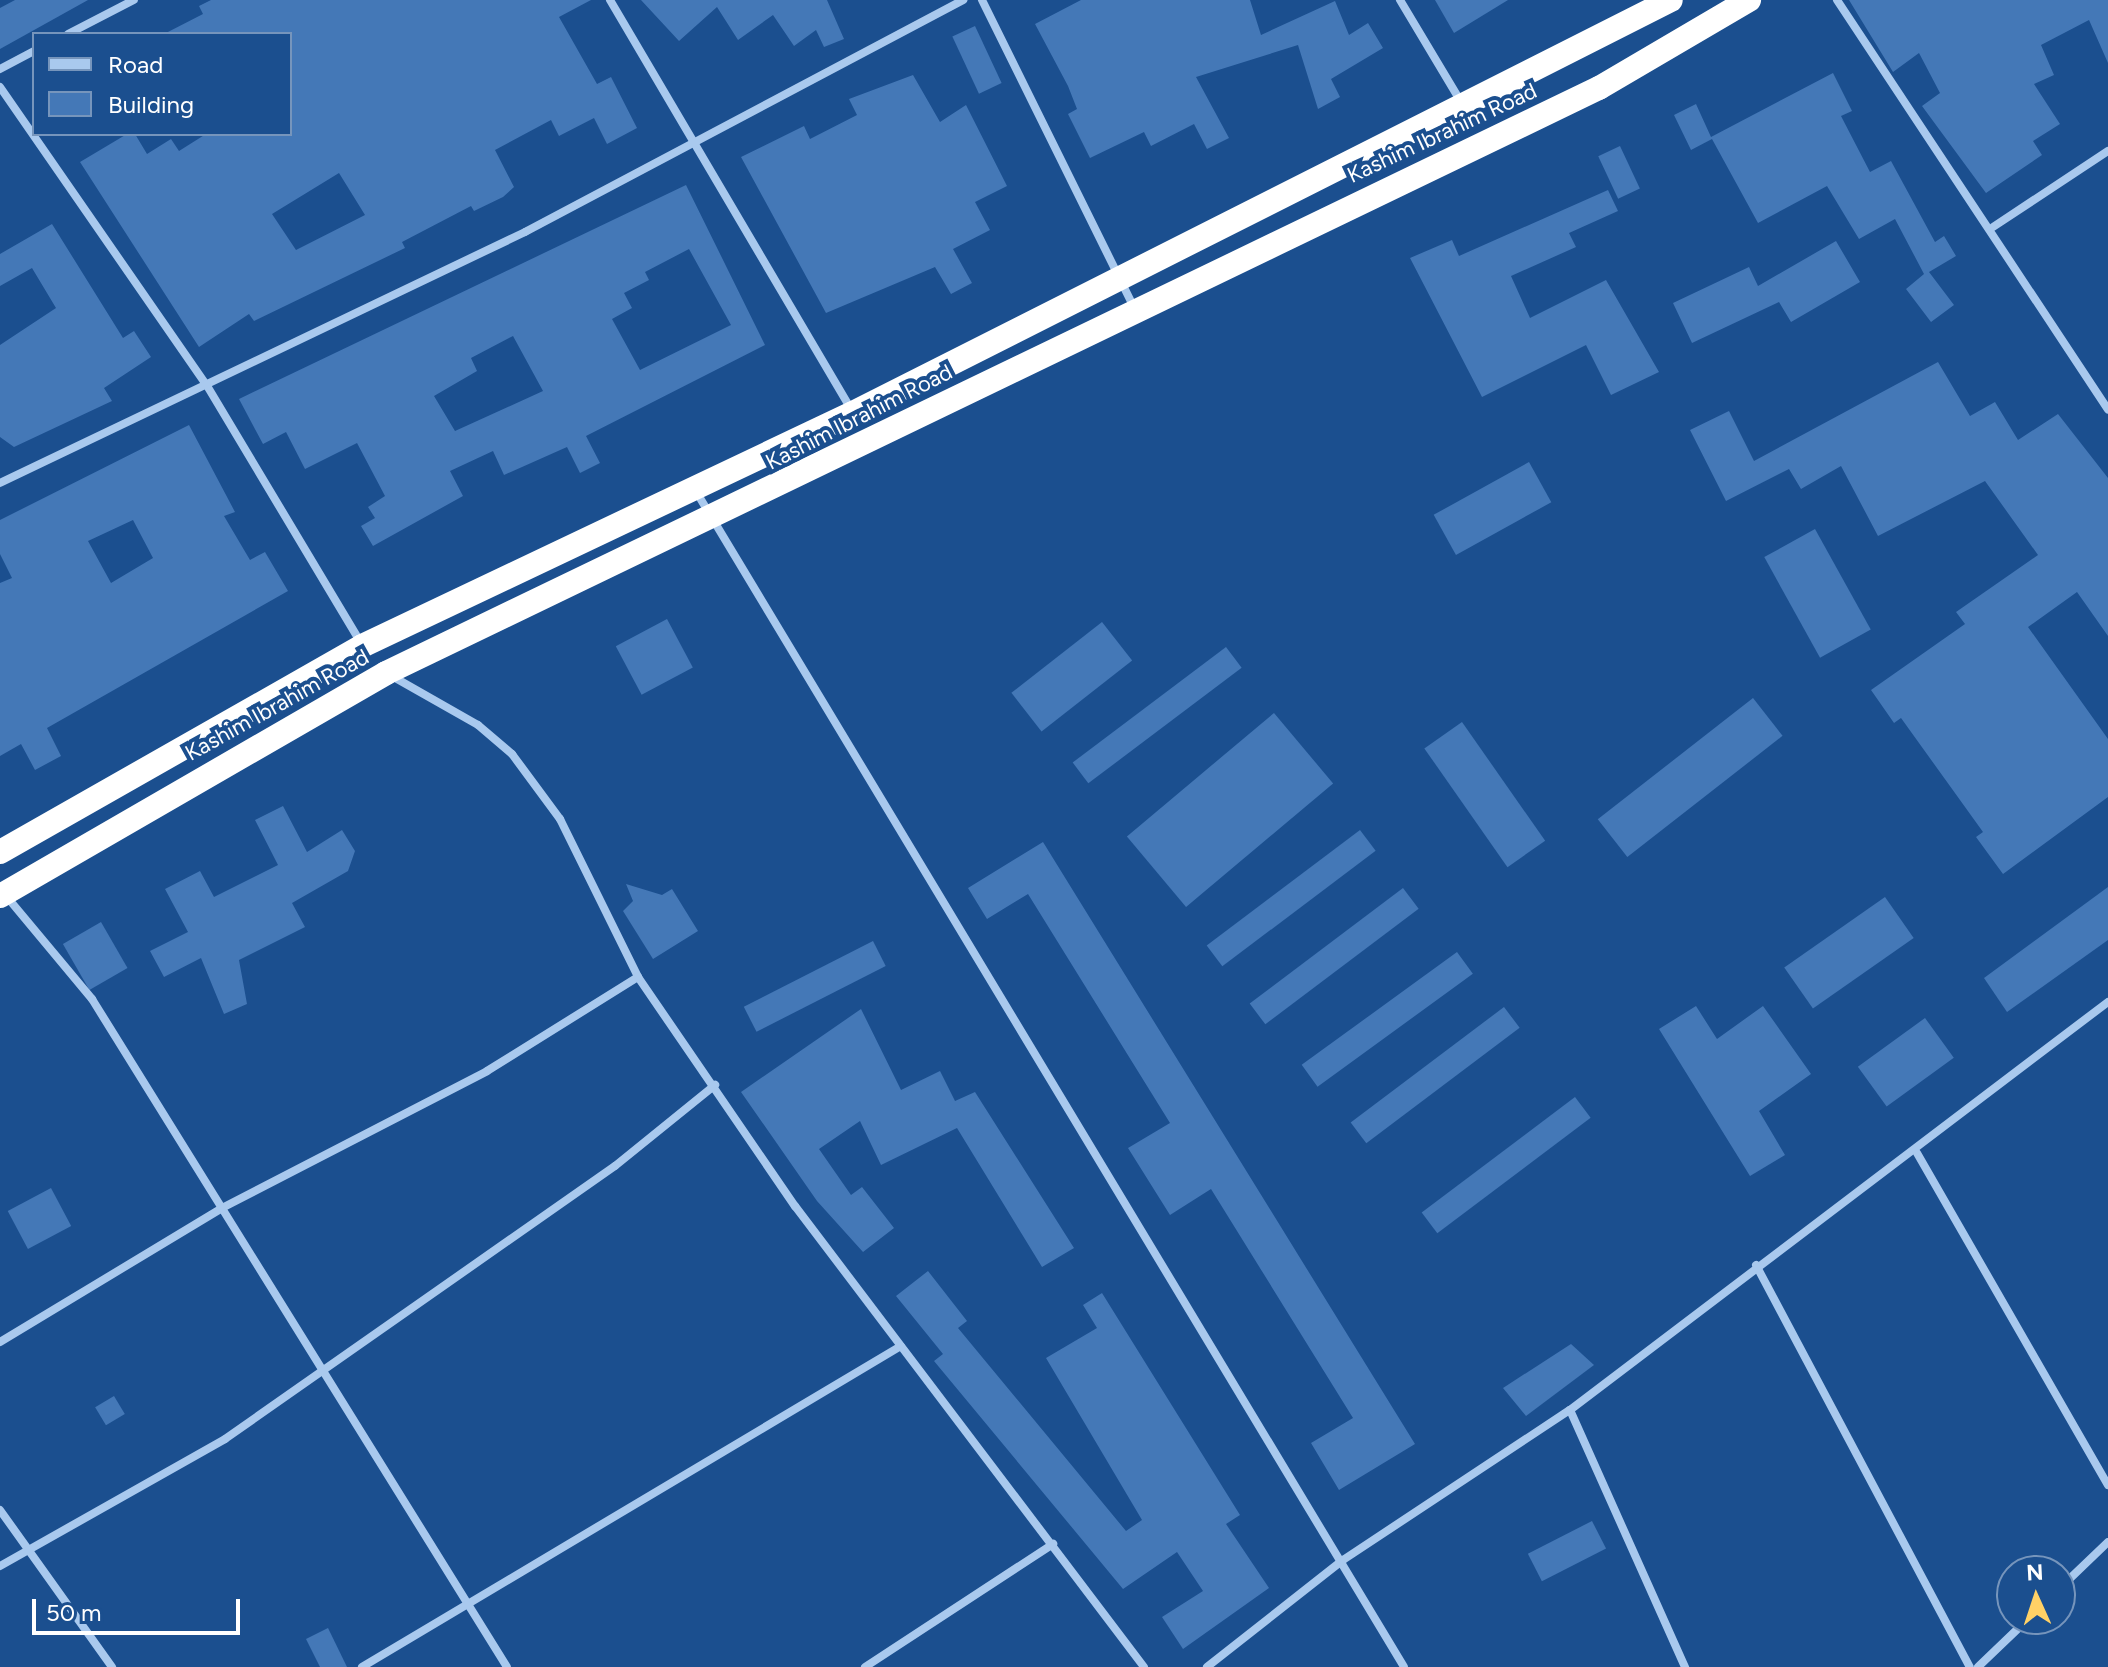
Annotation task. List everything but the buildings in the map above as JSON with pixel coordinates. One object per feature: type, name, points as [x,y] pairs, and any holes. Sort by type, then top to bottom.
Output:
[{"type":"highway","name":"Kashim Ibrahim Road","points":[[0,852],[362,646],[853,413],[1119,276],[1671,0]]},
{"type":"highway","name":"Kashim Ibrahim Road","points":[[2,894],[386,673],[713,519],[1134,309],[1599,88],[1749,0]]},
{"type":"street","points":[[72,32],[134,0]]},
{"type":"street","points":[[610,0],[690,142],[853,413]]},
{"type":"street","points":[[0,483],[525,232],[963,0]]},
{"type":"street","points":[[982,0],[1134,309]]},
{"type":"street","points":[[1400,0],[1464,106]]},
{"type":"street","points":[[1837,0],[1993,227],[2108,410]]},
{"type":"street","points":[[0,69],[32,52]]},
{"type":"street","points":[[0,87],[32,133]]},
{"type":"street","points":[[34,136],[206,384],[362,646]]},
{"type":"street","points":[[1993,227],[2108,151]]},
{"type":"street","points":[[693,487],[962,942],[1343,1560],[1404,1667]]},
{"type":"street","points":[[386,673],[478,725],[512,754],[560,819],[638,977],[901,1346],[1144,1667]]},
{"type":"street","points":[[2,894],[92,999],[464,1605],[507,1667]]},
{"type":"street","points":[[0,1342],[222,1208],[487,1071],[638,977]]},
{"type":"street","points":[[1207,1667],[1343,1560],[1570,1410],[1756,1265],[1917,1153],[2108,1002]]},
{"type":"street","points":[[0,1566],[225,1439],[615,1166],[715,1085]]},
{"type":"street","points":[[1917,1153],[2108,1485]]},
{"type":"street","points":[[1756,1265],[1970,1667]]},
{"type":"street","points":[[362,1667],[901,1346]]},
{"type":"street","points":[[1570,1410],[1685,1667]]},
{"type":"street","points":[[0,1510],[112,1667]]},
{"type":"street","points":[[2076,1573],[2108,1542]]},
{"type":"street","points":[[865,1667],[1053,1544]]},
{"type":"street","points":[[1978,1667],[2011,1635]]}]
